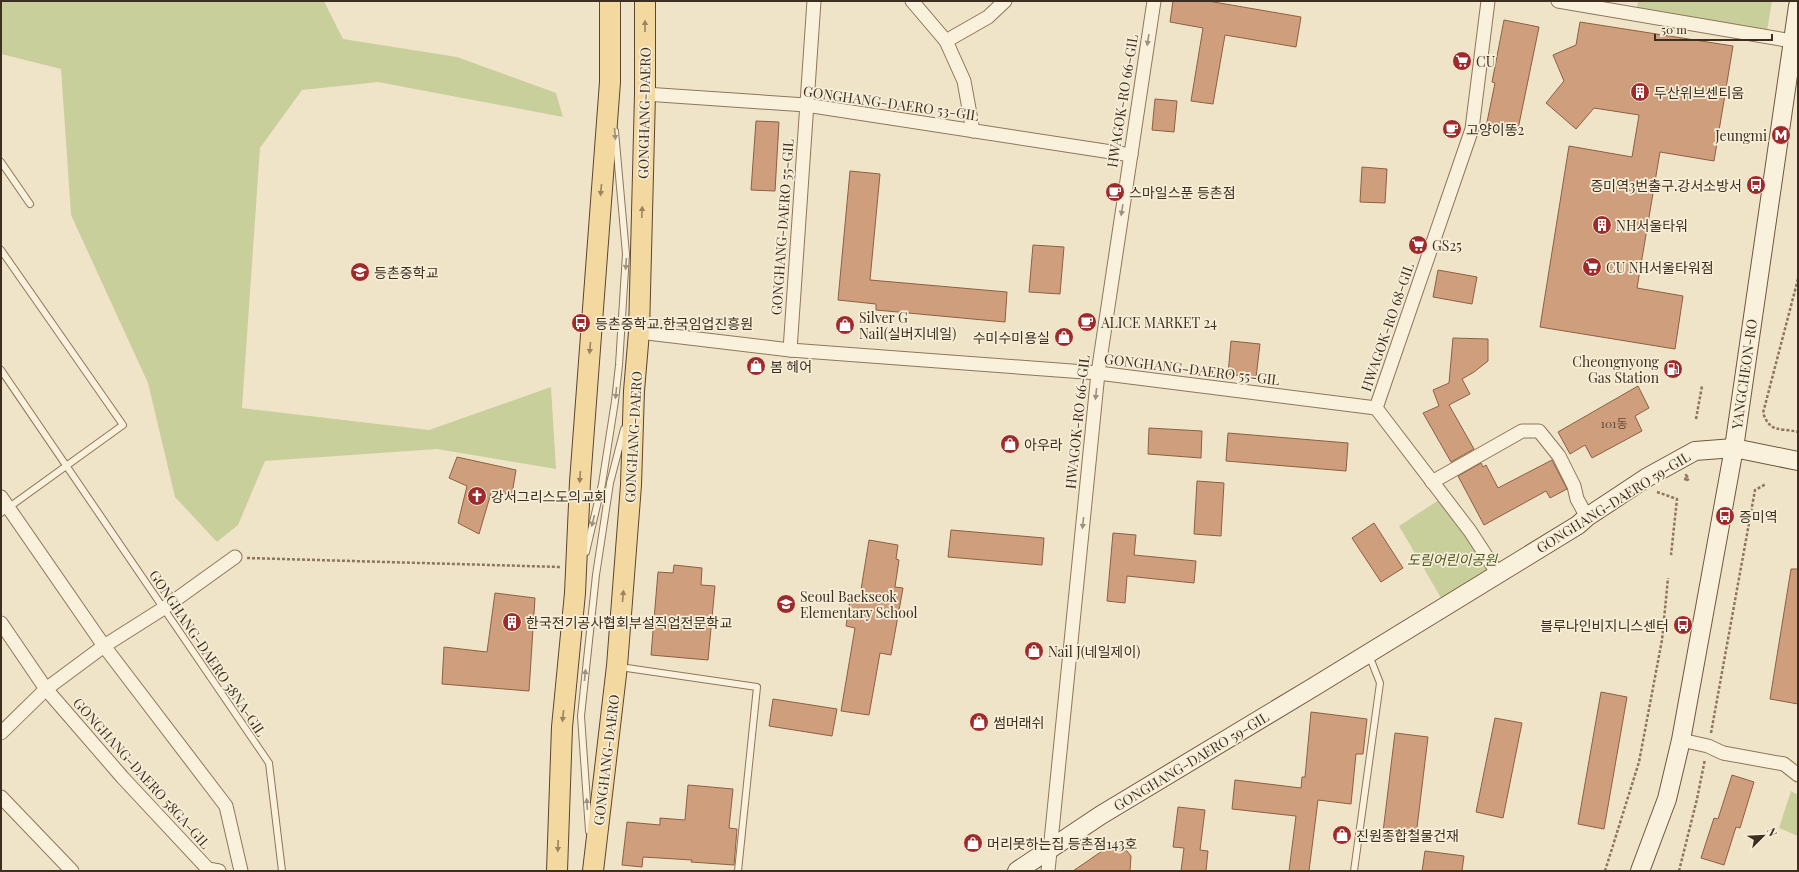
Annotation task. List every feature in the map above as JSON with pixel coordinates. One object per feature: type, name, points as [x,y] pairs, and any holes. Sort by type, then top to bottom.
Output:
[{"type":"main road","points":[[557,871],[562,726],[577,567],[580,482],[610,82],[610,1]]},
{"type":"main road","name":"GONGHANG-DAERO","points":[[592,871],[617,666],[631,485],[634,391],[639,332],[645,94],[645,1]]},
{"type":"main road","name":"YANGCHEON-RO","points":[[1640,871],[1667,799],[1680,740],[1734,448],[1798,6]]},
{"type":"main road","name":"GONGHANG-DAERO 59-GIL","points":[[1017,871],[1101,815],[1578,525],[1587,517],[1646,478],[1695,451],[1734,448],[1798,461]]},
{"type":"street","name":"GONGHANG-DAERO 55-GIL","points":[[790,350],[814,1]]},
{"type":"street","points":[[912,1],[946,41],[964,81],[973,131]]},
{"type":"street","points":[[946,41],[988,17],[1005,1]]},
{"type":"street","name":"HWAGOK-RO 66-GIL","points":[[1048,871],[1098,373],[1154,1]]},
{"type":"street","name":"HWAGOK-RO 68-GIL","points":[[1376,408],[1472,129],[1488,1]]},
{"type":"street","points":[[1558,1],[1792,41]]},
{"type":"street","name":"GONGHANG-DAERO 53-GIL","points":[[645,94],[806,106],[1131,155]]},
{"type":"street","name":"GONGHANG-DAERO 55-GIL","points":[[639,332],[790,350],[1098,373],[1376,408]]},
{"type":"street","points":[[1376,408],[1470,531],[1498,574]]},
{"type":"street","points":[[1432,482],[1522,431],[1539,431],[1559,456],[1574,486],[1577,499],[1587,517]]},
{"type":"street","points":[[1,497],[5,511],[104,646],[226,806],[241,871]]},
{"type":"street","points":[[1,733],[46,689],[104,646],[164,608],[235,557]]},
{"type":"street","name":"GONGHANG-DAERO 58GA-GIL","points":[[1,623],[46,689],[123,778],[208,869],[219,871]]},
{"type":"street","points":[[1680,740],[1708,746],[1723,753],[1784,764],[1798,775]]},
{"type":"street","points":[[1,797],[72,871]]},
{"type":"lane","points":[[575,593],[602,484],[616,401],[620,349],[626,254],[610,82]]},
{"type":"lane","points":[[1,162],[30,204]]},
{"type":"lane","points":[[1,250],[122,425],[5,511]]},
{"type":"lane","name":"GONGHANG-DAERO 58NA-GIL","points":[[1,370],[269,763],[282,871]]},
{"type":"lane","points":[[592,871],[581,716],[596,575],[608,499],[634,391]]},
{"type":"lane","points":[[1354,871],[1380,683],[1368,653]]},
{"type":"lane","points":[[617,666],[757,687],[738,871]]},
{"type":"path","points":[[1798,279],[1763,413],[1767,424],[1776,430],[1798,432]]},
{"type":"path","points":[[1696,419],[1702,386]]},
{"type":"path","points":[[1710,738],[1755,490],[1766,484]]},
{"type":"path","points":[[1671,555],[1677,499]]},
{"type":"path","points":[[235,557],[577,567]]},
{"type":"path","points":[[1605,871],[1639,762],[1662,640],[1668,578]]},
{"type":"path","points":[[1679,871],[1697,799],[1705,758]]},
{"type":"green space","points":[[1,1],[324,1],[343,39],[457,57],[556,93],[563,117],[378,82],[302,90],[260,148],[242,408],[429,430],[551,387],[556,469],[437,449],[265,461],[238,525],[217,542],[175,497],[148,383],[71,215],[61,69],[1,54]]},
{"type":"green space","points":[[1638,1],[1772,1],[1767,31],[1637,9]]},
{"type":"green space","name":"도림어린이공원","points":[[1442,498],[1495,572],[1444,603],[1399,526]]},
{"type":"green space","points":[[1791,791],[1798,795],[1798,836],[1779,828]]},
{"type":"building","points":[[1173,1],[1208,1],[1301,17],[1296,47],[1225,35],[1213,104],[1191,101],[1203,28],[1170,22]]},
{"type":"building","points":[[1504,20],[1539,27],[1517,134],[1486,127],[1495,83],[1492,82]]},
{"type":"building","points":[[1580,22],[1733,46],[1714,161],[1660,152],[1637,288],[1683,296],[1675,349],[1540,327],[1569,146],[1632,157],[1639,115],[1594,108],[1576,129],[1546,103],[1564,81],[1553,55],[1576,45]]},
{"type":"building","points":[[1155,99],[1177,101],[1174,132],[1152,130]]},
{"type":"building","points":[[756,121],[779,122],[775,191],[751,190]]},
{"type":"building","points":[[1362,167],[1387,169],[1385,203],[1360,202]]},
{"type":"building","points":[[850,171],[880,174],[870,280],[1007,292],[1005,322],[876,310],[876,304],[838,300]]},
{"type":"building","points":[[1033,245],[1064,247],[1060,294],[1029,292]]},
{"type":"building","points":[[1438,270],[1477,277],[1472,304],[1433,297]]},
{"type":"building","points":[[1453,338],[1488,339],[1488,361],[1462,379],[1470,394],[1449,405],[1474,449],[1451,462],[1423,413],[1439,406],[1433,390],[1449,383]]},
{"type":"building","points":[[1231,341],[1260,344],[1256,378],[1228,374]]},
{"type":"building","points":[[1638,386],[1649,408],[1635,416],[1642,431],[1592,458],[1585,445],[1570,454],[1558,432]]},
{"type":"building","points":[[1149,428],[1202,431],[1201,458],[1148,454]]},
{"type":"building","points":[[1228,433],[1348,443],[1346,471],[1226,461]]},
{"type":"building","name":"강서그리스도의교회","points":[[457,457],[516,470],[512,494],[491,493],[479,534],[458,523],[467,486],[449,478]]},
{"type":"building","points":[[1552,460],[1567,489],[1550,498],[1546,491],[1484,525],[1458,476],[1481,463],[1483,467],[1486,465],[1498,488]]},
{"type":"building","points":[[1197,481],[1224,483],[1221,536],[1194,534]]},
{"type":"building","points":[[1374,523],[1403,568],[1381,582],[1352,538]]},
{"type":"building","points":[[951,530],[1044,538],[1042,565],[948,557]]},
{"type":"building","points":[[1113,533],[1136,535],[1134,555],[1196,561],[1194,583],[1127,576],[1125,603],[1107,601]]},
{"type":"building","points":[[869,540],[898,545],[896,559],[899,560],[895,587],[903,588],[891,655],[880,653],[869,715],[841,711],[855,628],[846,626],[850,600],[859,602]]},
{"type":"building","points":[[674,565],[702,568],[701,585],[715,586],[708,660],[651,655],[658,572],[673,573]]},
{"type":"building","points":[[1791,569],[1798,569],[1798,704],[1770,699]]},
{"type":"building","name":"한국전기공사협회부설직업전문학교","points":[[495,593],[535,598],[529,691],[442,684],[444,647],[487,652]]},
{"type":"building","points":[[1601,692],[1627,697],[1604,829],[1578,824]]},
{"type":"building","points":[[773,699],[837,709],[832,736],[769,726]]},
{"type":"building","points":[[1311,712],[1367,719],[1363,754],[1356,754],[1351,804],[1318,800],[1309,871],[1289,871],[1296,816],[1232,809],[1235,780],[1301,788],[1302,777],[1305,777]]},
{"type":"building","points":[[1495,718],[1522,723],[1503,818],[1476,812]]},
{"type":"building","points":[[1395,733],[1428,737],[1416,836],[1383,832]]},
{"type":"building","points":[[1732,775],[1754,782],[1740,828],[1736,827],[1724,865],[1701,858],[1714,818],[1718,819]]},
{"type":"building","points":[[688,785],[733,789],[729,828],[737,829],[734,865],[691,862],[692,860],[643,857],[642,867],[622,865],[627,822],[660,825],[660,818],[685,820]]},
{"type":"building","points":[[1178,807],[1205,810],[1200,850],[1208,851],[1206,871],[1181,871],[1184,848],[1173,847]]},
{"type":"building","points":[[1111,845],[1122,845],[1131,856],[1130,871],[1073,871]]},
{"type":"building","points":[[1425,851],[1464,856],[1462,871],[1422,871]]},
{"type":"place","name":"CU","points":[[1462,61]]},
{"type":"place","name":"두산위브센티움","points":[[1640,92]]},
{"type":"place","name":"고양이똥2","points":[[1452,129]]},
{"type":"place","name":"Jeungmi","points":[[1781,135]]},
{"type":"place","name":"증미역3번출구.강서소방서","points":[[1756,185]]},
{"type":"place","name":"스마일스푼 등촌점","points":[[1115,192]]},
{"type":"place","name":"NH서울타워","points":[[1602,225]]},
{"type":"place","name":"GS25","points":[[1418,245]]},
{"type":"place","name":"CU NH서울타워점","points":[[1592,267]]},
{"type":"place","name":"등촌중학교","points":[[360,272]]},
{"type":"place","name":"ALICE MARKET 24","points":[[1087,322]]},
{"type":"place","name":"등촌중학교.한국임업진흥원","points":[[581,323]]},
{"type":"place","name":"Silver G Nail(실버지네일)","points":[[845,325]]},
{"type":"place","name":"수미수미용실","points":[[1064,337]]},
{"type":"place","name":"봄 헤어","points":[[756,366]]},
{"type":"place","name":"Cheongnyong Gas Station","points":[[1673,369]]},
{"type":"place","name":"아우라","points":[[1010,444]]},
{"type":"place","name":"강서그리스도의교회","points":[[477,496]]},
{"type":"place","name":"증미역","points":[[1725,516]]},
{"type":"place","name":"Seoul Baekseok Elementary School","points":[[786,604]]},
{"type":"place","name":"한국전기공사협회부설직업전문학교","points":[[512,622]]},
{"type":"place","name":"블루나인비지니스센터","points":[[1683,625]]},
{"type":"place","name":"Nail J(네일제이)","points":[[1034,651]]},
{"type":"place","name":"썸머래쉬","points":[[979,722]]},
{"type":"place","name":"진원종합철물건재","points":[[1342,835]]},
{"type":"place","name":"머리못하는집 등촌점143호","points":[[973,843]]}]
